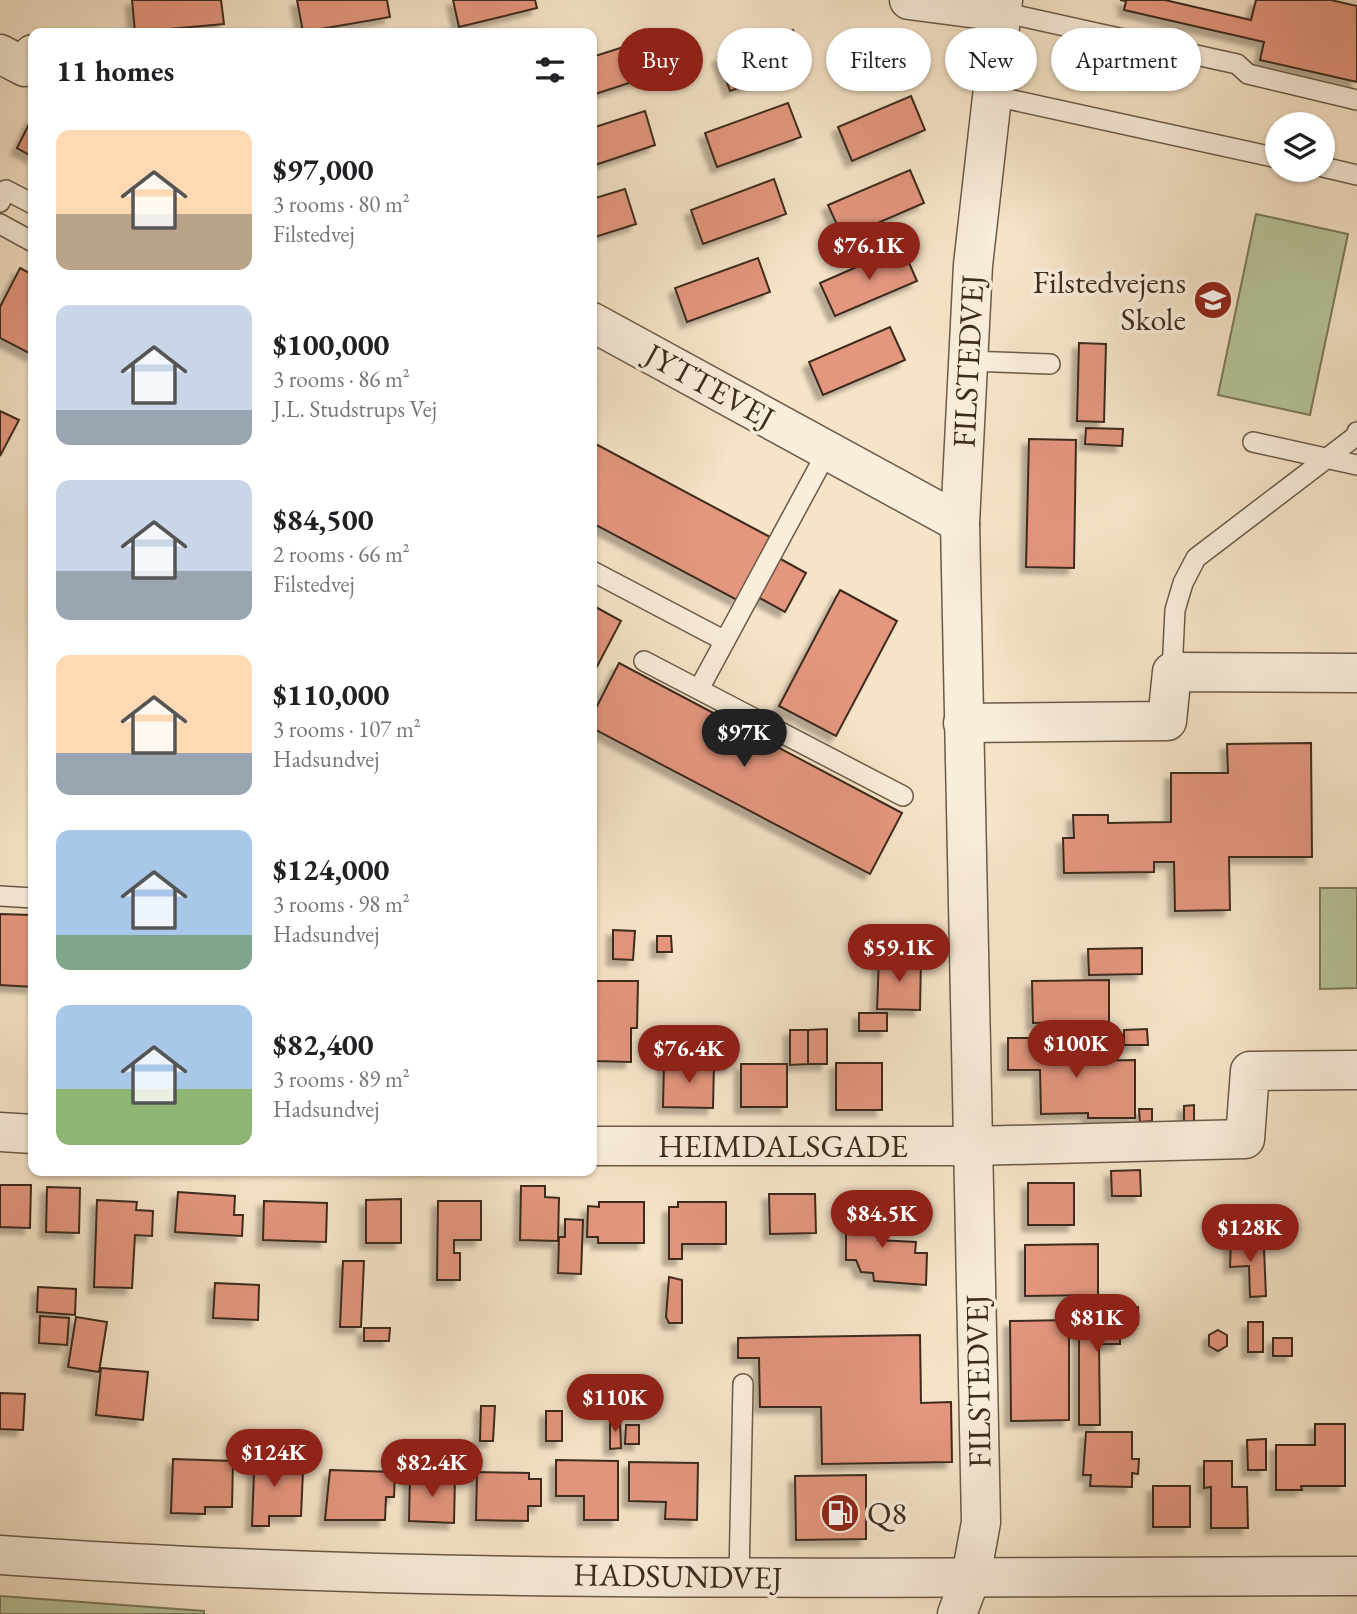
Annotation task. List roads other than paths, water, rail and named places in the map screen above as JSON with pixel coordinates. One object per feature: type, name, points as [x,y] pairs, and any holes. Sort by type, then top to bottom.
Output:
[{"type":"street","points":[[909,0],[1002,6]]},
{"type":"street","name":"FILSTEDVEJ","points":[[957,1614],[971,1577],[981,1522],[960,523],[973,265],[1002,6]]},
{"type":"street","points":[[0,54],[25,67],[28,62]]},
{"type":"street","name":"JYTTEVEJ","points":[[597,325],[960,523]]},
{"type":"street","points":[[963,723],[1167,722],[1172,672],[1357,673]]},
{"type":"street","name":"HEIMDALSGADE","points":[[597,1146],[974,1146],[1245,1139],[1250,1071],[1357,1070]]},
{"type":"street","points":[[0,1132],[28,1134]]},
{"type":"street","name":"HADSUNDVEJ","points":[[0,1555],[185,1569],[739,1577],[1357,1576]]},
{"type":"lane","points":[[1002,6],[1237,64],[1248,74],[1357,100]]},
{"type":"lane","points":[[990,95],[1265,155]]},
{"type":"lane","points":[[1335,170],[1357,175]]},
{"type":"lane","points":[[0,202],[6,190],[28,201]]},
{"type":"lane","points":[[0,224],[28,239]]},
{"type":"lane","points":[[967,361],[1050,364]]},
{"type":"lane","points":[[1172,672],[1175,610],[1182,583],[1196,558],[1328,458],[1356,436],[1357,432]]},
{"type":"lane","points":[[1253,442],[1357,465]]},
{"type":"lane","points":[[699,689],[828,450]]},
{"type":"lane","points":[[597,574],[725,641]]},
{"type":"lane","points":[[644,661],[904,796]]},
{"type":"lane","points":[[0,897],[28,898]]},
{"type":"lane","points":[[739,1577],[743,1384]]},
{"type":"place","name":"Filstedvejens Skole","points":[[1213,300]]},
{"type":"place","name":"Q8","points":[[840,1513]]}]
